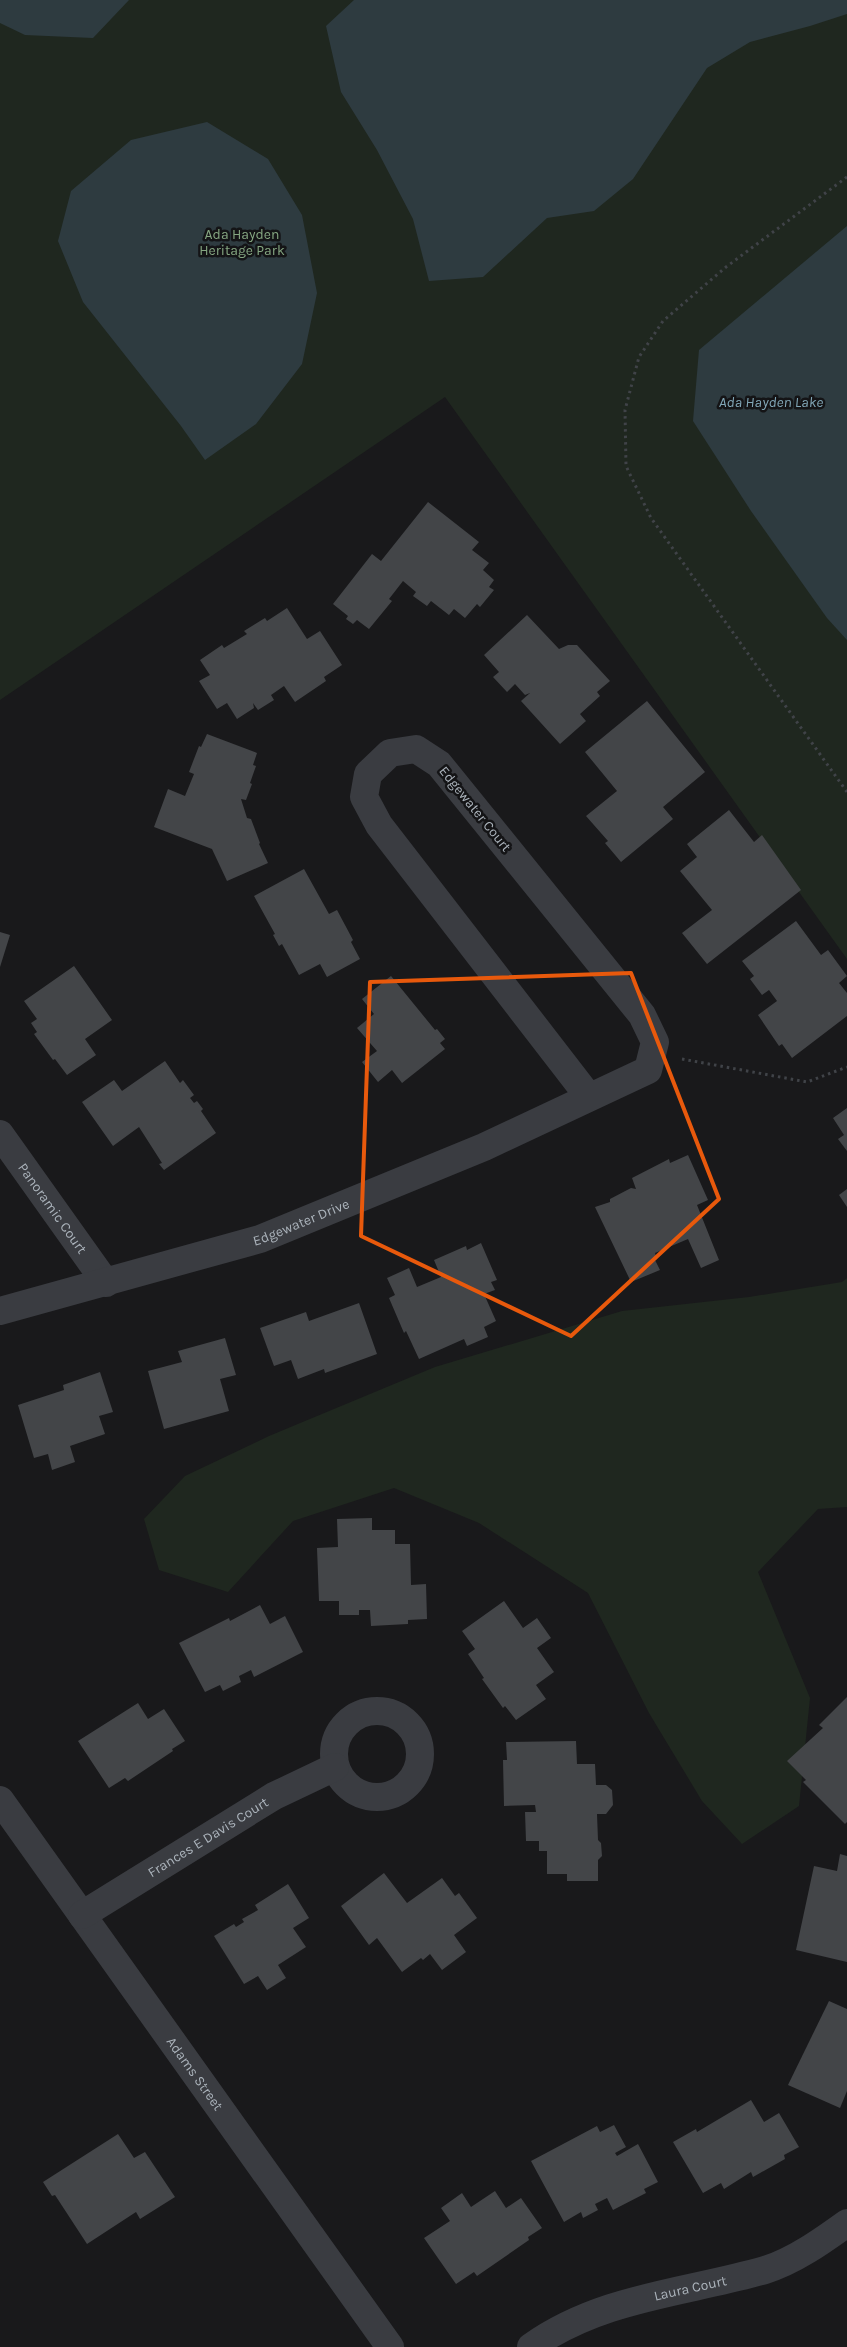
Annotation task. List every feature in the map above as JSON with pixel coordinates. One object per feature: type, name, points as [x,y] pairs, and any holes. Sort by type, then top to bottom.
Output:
[{"type":"street","name":"Edgewater Court","points":[[589,1097],[379,825],[364,797],[368,774],[390,753],[416,749],[439,764],[642,1015],[655,1042],[652,1054]]},
{"type":"street","points":[[589,1097],[648,1070],[652,1054]]},
{"type":"street","name":"Edgewater Drive","points":[[4,1301],[106,1283],[260,1239],[484,1147],[589,1097]]},
{"type":"street","name":"Panoramic Court","points":[[0,1134],[106,1283]]},
{"type":"street","name":"Frances E Davis Court","points":[[82,1915],[274,1796],[335,1767]]},
{"type":"street","name":"Adams Street","points":[[0,1800],[390,2347]]},
{"type":"street","name":"Laura Court","points":[[531,2347],[590,2314],[642,2297],[766,2269],[814,2246],[847,2223]]},
{"type":"path","points":[[847,176],[726,267],[663,321],[639,357],[625,410],[626,466],[652,518],[847,792]]},
{"type":"path","points":[[652,1054],[806,1082],[847,1067]]},
{"type":"highlighted area","points":[[631,973],[719,1199],[571,1336],[361,1236],[370,982]]},
{"type":"green space","name":"Ada Hayden Heritage Park","points":[[0,0],[847,0],[847,959],[445,397],[0,700]]},
{"type":"green space","points":[[847,1278],[847,1507],[818,1509],[758,1572],[810,1698],[799,1806],[742,1844],[702,1801],[649,1713],[588,1593],[479,1523],[394,1488],[293,1521],[228,1592],[159,1570],[144,1519],[185,1476],[269,1436],[435,1367],[622,1311],[749,1297],[842,1282]]},
{"type":"water","points":[[0,0],[129,0],[93,38],[25,35],[0,23]]},
{"type":"water","points":[[354,0],[847,0],[847,14],[750,42],[707,68],[633,179],[594,211],[547,218],[483,277],[429,281],[413,219],[377,150],[341,92],[326,26]]},
{"type":"water","points":[[207,122],[268,159],[302,215],[317,293],[302,364],[256,424],[205,460],[181,426],[83,302],[58,241],[71,191],[131,140]]},
{"type":"water","name":"Ada Hayden Lake","points":[[847,226],[847,640],[827,618],[751,511],[693,421],[699,350]]},
{"type":"building","points":[[428,502],[479,542],[472,550],[489,563],[483,570],[494,580],[489,587],[494,590],[480,607],[477,604],[465,618],[454,609],[449,615],[431,601],[427,606],[413,596],[416,592],[403,581],[389,599],[392,601],[369,629],[357,620],[353,624],[346,619],[348,616],[333,604],[372,554],[381,561]]},
{"type":"building","points":[[287,608],[307,639],[320,631],[342,665],[324,677],[326,681],[295,702],[284,686],[271,695],[274,700],[258,710],[253,703],[254,708],[237,719],[227,703],[217,709],[199,681],[210,675],[200,660],[222,645],[224,648],[247,634],[244,631],[265,618],[267,621]]},
{"type":"building","points":[[527,615],[559,649],[568,645],[577,645],[610,681],[597,692],[600,696],[580,714],[586,721],[560,744],[521,701],[530,693],[525,695],[515,684],[507,692],[493,677],[499,672],[484,655]]},
{"type":"building","points":[[647,701],[705,772],[663,807],[673,819],[621,862],[605,843],[608,841],[586,816],[617,791],[585,752]]},
{"type":"building","points":[[207,734],[257,753],[253,765],[256,766],[250,783],[252,784],[246,800],[241,799],[247,818],[251,819],[259,844],[268,863],[227,881],[212,849],[154,827],[168,789],[185,796],[194,774],[189,772],[199,746],[201,747]]},
{"type":"building","points":[[729,810],[754,842],[762,835],[801,890],[707,964],[682,933],[712,910],[680,871],[697,857],[687,844]]},
{"type":"building","points":[[304,869],[329,914],[337,910],[353,940],[351,942],[360,959],[327,977],[320,964],[299,975],[282,944],[279,946],[273,935],[275,934],[254,896]]},
{"type":"building","points":[[796,921],[821,955],[828,950],[847,976],[839,983],[847,993],[847,1016],[792,1058],[782,1044],[779,1046],[758,1015],[777,1001],[769,990],[762,995],[750,979],[754,976],[742,961]]},
{"type":"building","points":[[0,932],[10,935],[0,967]]},
{"type":"building","points":[[74,966],[112,1020],[85,1039],[96,1055],[67,1075],[55,1059],[53,1060],[34,1034],[37,1032],[31,1023],[37,1019],[24,1001]]},
{"type":"building","points":[[391,976],[435,1030],[437,1029],[445,1039],[440,1043],[445,1049],[402,1083],[392,1070],[378,1082],[362,1062],[377,1051],[357,1028],[374,1014],[362,999]]},
{"type":"building","points":[[165,1061],[180,1083],[183,1080],[194,1095],[190,1098],[194,1103],[197,1101],[203,1109],[201,1111],[216,1133],[164,1170],[159,1164],[162,1163],[139,1127],[113,1146],[82,1102],[114,1080],[122,1091]]},
{"type":"building","points":[[847,1108],[847,1151],[838,1139],[844,1135],[833,1118]]},
{"type":"building","points":[[688,1155],[708,1200],[697,1205],[719,1260],[701,1268],[688,1239],[655,1253],[657,1259],[655,1260],[660,1270],[631,1282],[595,1207],[610,1202],[610,1199],[631,1188],[636,1189],[632,1178],[669,1159],[670,1163]]},
{"type":"building","points":[[847,1189],[847,1207],[839,1195]]},
{"type":"building","points":[[481,1243],[497,1280],[491,1282],[495,1290],[484,1294],[496,1321],[484,1327],[488,1337],[467,1346],[464,1339],[419,1359],[406,1331],[404,1333],[389,1298],[395,1295],[387,1278],[409,1268],[417,1287],[441,1277],[434,1260],[466,1246],[467,1250]]},
{"type":"building","points":[[359,1303],[377,1354],[325,1373],[324,1369],[298,1379],[291,1360],[274,1366],[260,1328],[306,1312],[309,1321]]},
{"type":"building","points":[[225,1338],[236,1375],[220,1379],[229,1411],[164,1429],[148,1371],[182,1362],[178,1351]]},
{"type":"building","points":[[100,1372],[113,1412],[99,1416],[105,1434],[70,1446],[75,1462],[52,1470],[48,1454],[34,1458],[18,1405],[64,1390],[63,1385]]},
{"type":"building","points":[[372,1518],[372,1530],[395,1530],[395,1544],[410,1544],[411,1585],[426,1584],[427,1619],[408,1620],[408,1624],[371,1626],[370,1610],[359,1610],[359,1615],[339,1615],[339,1601],[319,1601],[317,1548],[338,1547],[337,1519]]},
{"type":"building","points":[[504,1601],[523,1628],[537,1618],[551,1638],[537,1648],[554,1672],[536,1685],[546,1699],[516,1720],[505,1706],[503,1708],[482,1679],[484,1678],[468,1654],[475,1649],[462,1631]]},
{"type":"building","points":[[260,1605],[270,1624],[285,1616],[303,1652],[254,1677],[251,1670],[239,1676],[241,1682],[223,1691],[220,1685],[205,1692],[179,1643],[229,1618],[230,1621]]},
{"type":"building","points":[[847,1697],[847,1822],[845,1824],[803,1782],[806,1780],[787,1761],[823,1728],[819,1725]]},
{"type":"building","points":[[138,1703],[148,1719],[164,1709],[185,1741],[128,1781],[125,1778],[109,1788],[78,1741]]},
{"type":"building","points":[[576,1741],[577,1764],[595,1764],[596,1785],[606,1785],[612,1790],[613,1805],[606,1814],[597,1814],[598,1840],[601,1843],[602,1856],[598,1860],[598,1881],[567,1881],[567,1874],[547,1874],[547,1851],[539,1851],[539,1841],[526,1841],[525,1812],[536,1812],[535,1805],[504,1806],[503,1760],[507,1760],[506,1742]]},
{"type":"building","points":[[840,1854],[847,1856],[847,1962],[796,1950],[814,1866],[837,1871]]},
{"type":"building","points":[[384,1873],[407,1903],[442,1878],[455,1896],[459,1893],[477,1918],[454,1935],[466,1952],[442,1970],[430,1954],[423,1960],[421,1958],[402,1972],[377,1938],[369,1945],[341,1906]]},
{"type":"building","points":[[288,1884],[309,1918],[293,1928],[306,1947],[278,1965],[286,1978],[267,1990],[258,1976],[244,1984],[214,1936],[234,1924],[236,1927],[244,1922],[242,1919],[258,1910],[255,1905]]},
{"type":"building","points":[[829,2001],[847,2009],[847,2091],[840,2108],[788,2085]]},
{"type":"building","points":[[751,2100],[764,2122],[779,2113],[799,2147],[784,2155],[785,2159],[753,2177],[751,2172],[724,2189],[721,2183],[703,2193],[673,2142],[696,2129],[697,2132]]},
{"type":"building","points":[[614,2125],[626,2147],[615,2153],[617,2156],[638,2144],[658,2182],[644,2189],[646,2193],[613,2210],[607,2198],[595,2204],[598,2210],[583,2218],[581,2212],[564,2222],[531,2161],[597,2126],[600,2132]]},
{"type":"building","points":[[118,2134],[134,2158],[145,2152],[175,2197],[140,2219],[136,2212],[87,2244],[55,2195],[52,2196],[43,2182]]},
{"type":"building","points":[[495,2191],[506,2208],[521,2198],[542,2228],[528,2237],[529,2240],[477,2276],[474,2272],[456,2284],[424,2238],[450,2221],[441,2208],[462,2193],[471,2207]]}]
